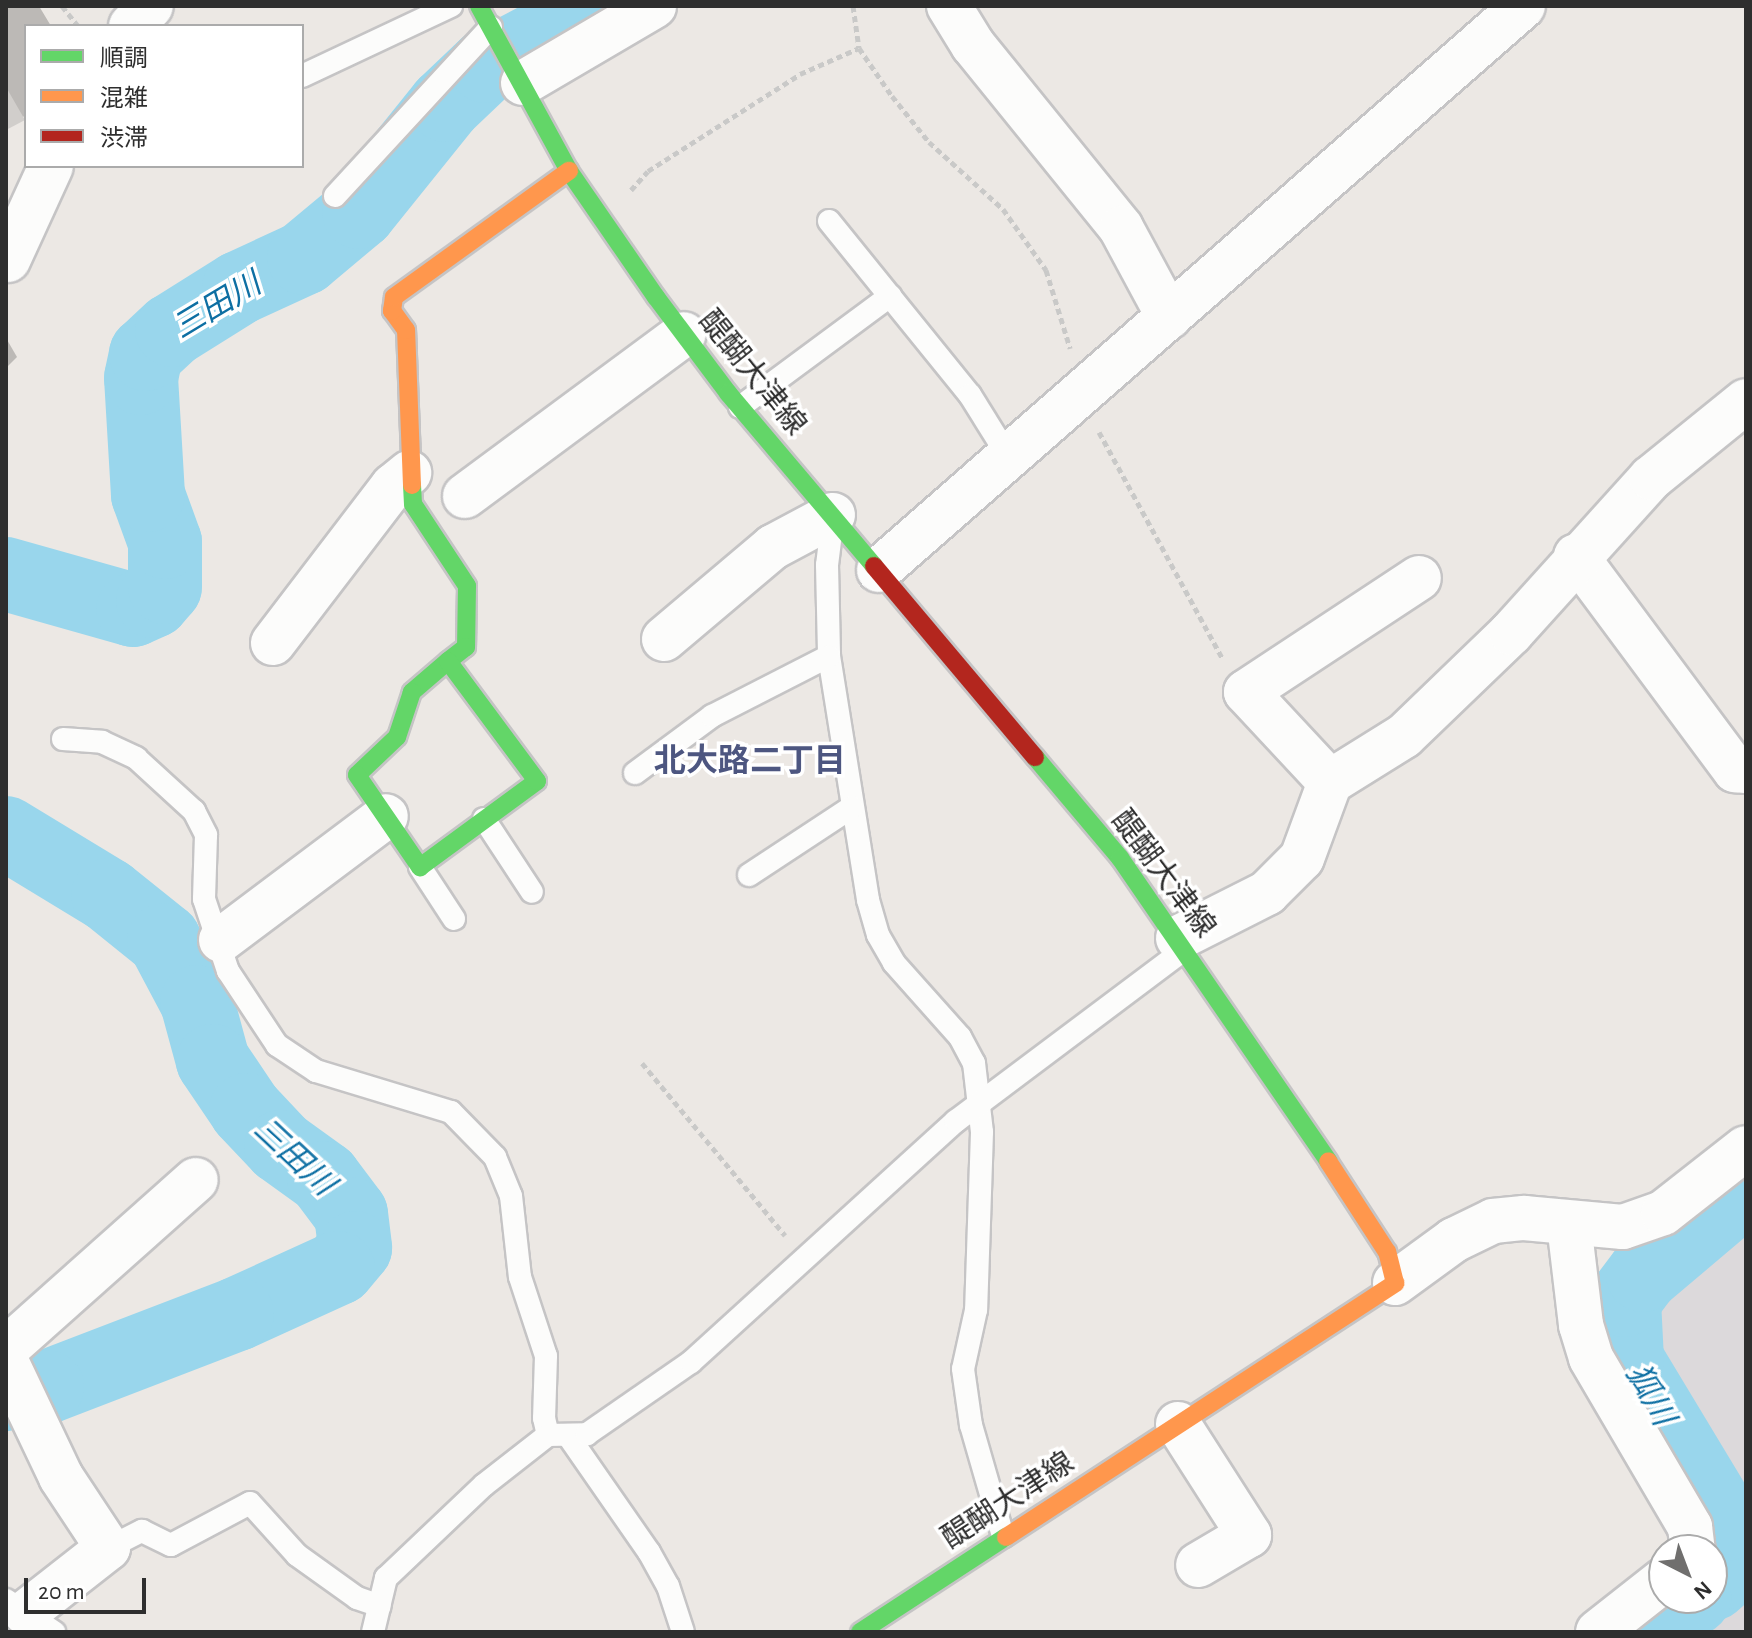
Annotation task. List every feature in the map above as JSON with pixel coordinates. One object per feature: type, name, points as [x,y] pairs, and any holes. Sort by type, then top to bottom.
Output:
[{"type":"main road","name":"醍醐大津線","points":[[479,6],[569,171],[684,334],[740,407],[1120,858],[1371,1224],[1387,1252],[1395,1283],[860,1632]]},
{"type":"main road","points":[[448,661],[537,781],[420,867],[357,775],[397,737],[412,692],[448,661],[466,647],[467,586],[413,504],[409,473],[406,330],[392,311],[394,297],[569,171]]},
{"type":"street","points":[[133,24],[151,6]]},
{"type":"street","points":[[519,76],[654,6]]},
{"type":"street","points":[[949,6],[973,45],[1121,228],[1169,317]]},
{"type":"street","points":[[879,570],[1523,6]]},
{"type":"street","points":[[8,260],[50,168]]},
{"type":"street","points":[[465,496],[498,456],[684,334]]},
{"type":"street","points":[[1181,944],[1267,893],[1302,858],[1330,782],[1404,736],[1511,633],[1576,556],[1651,478],[1746,401]]},
{"type":"street","points":[[273,643],[393,486],[409,473]]},
{"type":"street","points":[[664,639],[773,547],[833,515]]},
{"type":"street","points":[[1576,556],[1735,770],[1746,771]]},
{"type":"street","points":[[1330,782],[1246,692],[1419,578]]},
{"type":"street","points":[[221,940],[386,816]]},
{"type":"street","points":[[1395,1283],[1454,1240],[1493,1221],[1524,1218],[1623,1227],[1663,1213],[1746,1148]]},
{"type":"street","points":[[29,1615],[108,1548],[61,1477],[29,1413],[8,1361],[196,1180]]},
{"type":"street","points":[[1569,1224],[1581,1325],[1591,1358],[1690,1527],[1691,1534]]},
{"type":"street","points":[[1178,1424],[1249,1535],[1198,1565]]},
{"type":"street","points":[[1598,1632],[1648,1593]]},
{"type":"lane","points":[[304,75],[451,6]]},
{"type":"lane","points":[[335,196],[494,32]]},
{"type":"lane","points":[[829,221],[970,395],[1008,456]]},
{"type":"lane","points":[[740,407],[890,296]]},
{"type":"lane","points":[[833,515],[827,565],[829,656],[852,807],[878,935],[894,963],[960,1037],[974,1063],[979,1108],[976,1310],[963,1369],[971,1425],[1003,1536]]},
{"type":"lane","points":[[635,773],[712,716],[829,656]]},
{"type":"lane","points":[[63,739],[102,742],[136,758],[194,811],[206,835],[204,899],[234,982],[277,1045],[316,1071],[451,1112],[495,1157],[511,1196],[520,1277],[546,1356],[544,1418],[649,1552],[668,1586],[683,1632]]},
{"type":"lane","points":[[749,875],[852,807]]},
{"type":"lane","points":[[484,819],[532,892]]},
{"type":"lane","points":[[420,867],[454,919]]},
{"type":"lane","points":[[373,1632],[386,1578],[484,1485],[559,1436],[587,1434],[691,1362],[956,1121],[979,1108],[1181,944]]},
{"type":"lane","points":[[108,1548],[142,1531],[171,1545],[250,1503],[297,1555],[357,1598],[380,1606]]},
{"type":"path","points":[[62,6],[76,24]]},
{"type":"path","points":[[853,6],[859,48],[929,142],[1003,209],[1046,270],[1060,305],[1079,395],[1246,692]]},
{"type":"path","points":[[603,220],[648,171],[800,74],[859,48]]},
{"type":"path","points":[[642,1063],[804,1257]]},
{"type":"shaded area","points":[[1746,1223],[1746,1514],[1638,1339],[1647,1306]]},
{"type":"shaded area","points":[[1746,1556],[1746,1632],[1667,1632],[1693,1614],[1728,1614],[1728,1586]]},
{"type":"building","points":[[6,87],[24,121],[6,130]]},
{"type":"waterway","name":"三田川","points":[[6,574],[133,610],[153,601],[165,587],[165,542],[148,495],[141,378],[146,354],[172,330],[239,288],[304,258],[359,212],[445,105],[486,66],[601,6]]},
{"type":"waterway","name":"三田川","points":[[6,833],[108,895],[164,940],[197,1002],[213,1061],[246,1110],[281,1147],[324,1178],[351,1214],[355,1248],[338,1268],[237,1314],[47,1387],[6,1394]]},
{"type":"waterway","name":"狐川","points":[[1728,1566],[1733,1551],[1726,1524],[1627,1360],[1624,1300],[1643,1275],[1746,1188]]},
{"type":"waterway","name":"狐川","points":[[1645,1632],[1671,1614]]},
{"type":"traffic: fast","points":[[479,6],[569,171],[656,297],[728,393],[874,566]]},
{"type":"traffic: fast","points":[[412,485],[413,504],[467,586],[466,647],[448,661],[412,692],[397,737],[357,775],[420,867],[537,781],[448,661]]},
{"type":"traffic: fast","points":[[1035,757],[1120,858],[1328,1161]]},
{"type":"traffic: fast","points":[[860,1632],[1006,1537]]},
{"type":"traffic: slow","points":[[412,485],[406,330],[392,311],[394,297],[569,171]]},
{"type":"traffic: slow","points":[[1006,1537],[1395,1283],[1387,1252],[1328,1161]]},
{"type":"traffic: jam","points":[[874,566],[1035,757]]},
{"type":"district","name":"北大路二丁目","points":[[750,761]]}]
